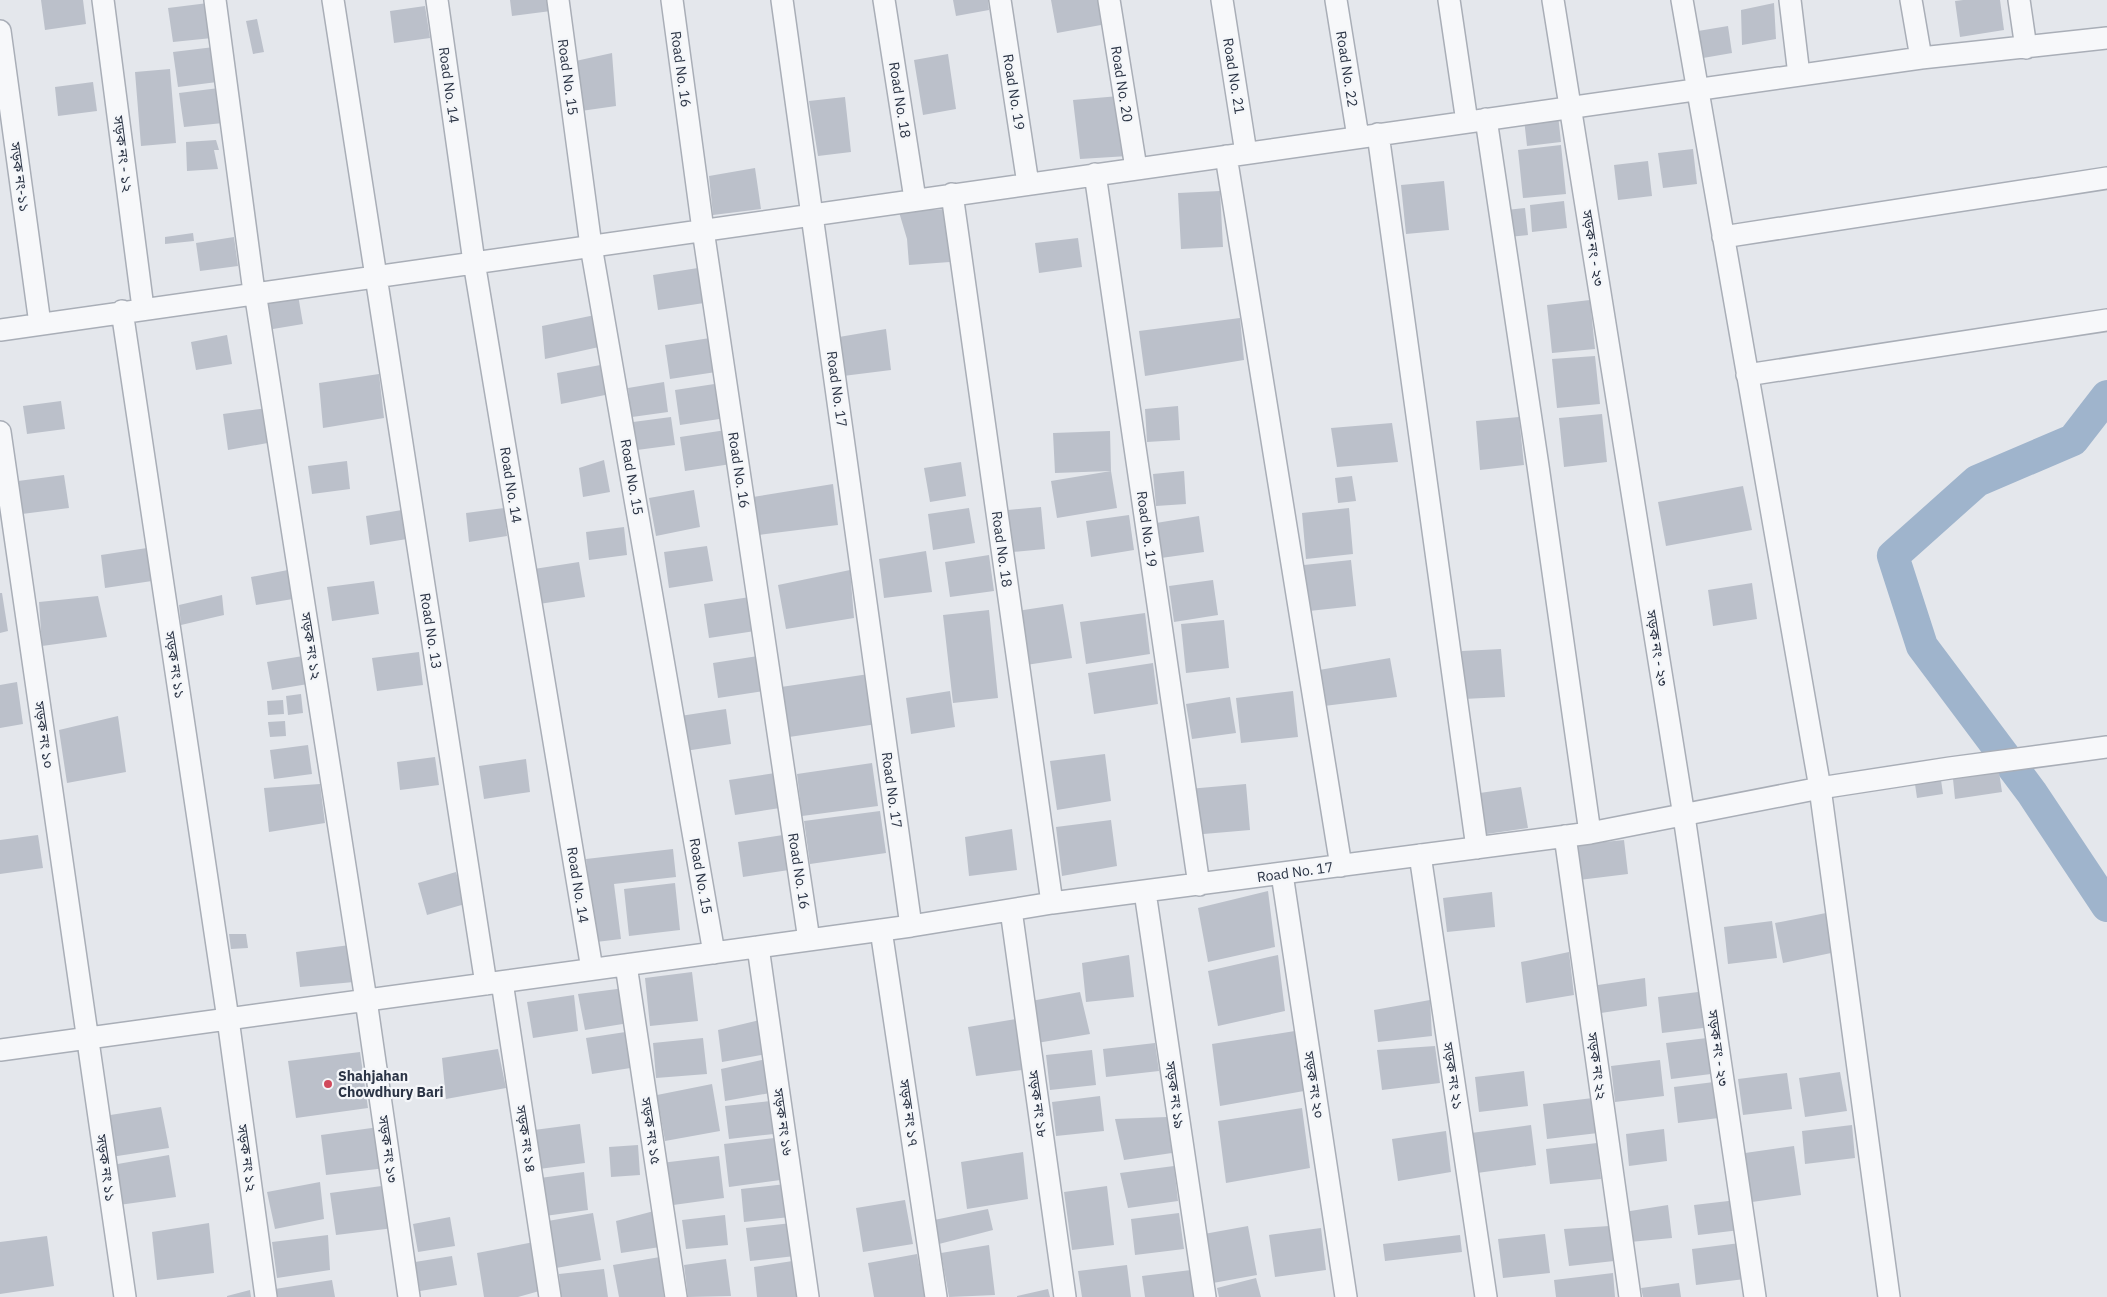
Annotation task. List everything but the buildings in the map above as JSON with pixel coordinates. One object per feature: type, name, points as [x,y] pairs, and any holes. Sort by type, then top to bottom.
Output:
[{"type":"street","name":"সড়ক নং - ১২","points":[[103,0],[143,308]]},
{"type":"street","name":"সড়ক নং ১২","points":[[215,0],[255,292],[366,1000]]},
{"type":"street","name":"Road No. 13","points":[[333,0],[376,278],[494,983]]},
{"type":"street","name":"Road No. 14","points":[[437,0],[474,262],[592,969]]},
{"type":"street","name":"Road No. 15","points":[[558,0],[591,246],[714,953]]},
{"type":"street","name":"Road No. 16","points":[[672,0],[703,230],[810,940]]},
{"type":"street","name":"Road No. 17","points":[[782,0],[911,926],[1052,903],[1590,833],[1820,788],[2107,747]]},
{"type":"street","name":"Road No. 18","points":[[884,0],[915,199]]},
{"type":"street","name":"Road No. 19","points":[[1000,0],[1028,184]]},
{"type":"street","name":"Road No. 20","points":[[1109,0],[1136,168]]},
{"type":"street","name":"Road No. 21","points":[[1222,0],[1236,154],[1342,866]]},
{"type":"street","name":"Road No. 22","points":[[1336,0],[1368,136],[1477,848]]},
{"type":"street","points":[[1449,0],[1477,121],[1538,466],[1590,833]]},
{"type":"street","name":"সড়ক নং - ২৩","points":[[1553,0],[1684,816],[1756,1297]]},
{"type":"street","points":[[1682,0],[1820,788],[1889,1297]]},
{"type":"street","points":[[1790,0],[1799,75]]},
{"type":"street","points":[[1911,0],[1921,58]]},
{"type":"street","points":[[2019,0],[2026,48]]},
{"type":"street","name":"সড়ক নং-১১","points":[[0,31],[40,324]]},
{"type":"street","points":[[0,330],[255,292],[376,278],[474,262],[915,199],[1921,58],[2107,38]]},
{"type":"street","name":"Road No. 19","points":[[1096,174],[1199,885]]},
{"type":"street","points":[[1723,237],[2107,178]]},
{"type":"street","name":"Road No. 18","points":[[952,194],[1052,903]]},
{"type":"street","name":"সড়ক নং ১১","points":[[122,311],[228,1019]]},
{"type":"street","points":[[1747,375],[2107,320]]},
{"type":"street","name":"সড়ক নং ১০","points":[[0,432],[88,1038]]},
{"type":"street","name":"সড়ক নং ২২","points":[[1565,836],[1630,1297]]},
{"type":"street","name":"সড়ক নং ২১","points":[[1420,856],[1486,1297]]},
{"type":"street","name":"সড়ক নং ২০","points":[[1282,874],[1346,1297]]},
{"type":"street","name":"সড়ক নং ১৯","points":[[1145,892],[1205,1297]]},
{"type":"street","name":"সড়ক নং ১৮","points":[[1011,910],[1065,1297]]},
{"type":"street","points":[[0,1050],[911,926]]},
{"type":"street","name":"সড়ক নং ১৭","points":[[881,930],[936,1297]]},
{"type":"street","name":"সড়ক নং ১৬","points":[[758,947],[808,1297]]},
{"type":"street","name":"সড়ক নং ১৫","points":[[626,965],[676,1297]]},
{"type":"street","name":"সড়ক নং ১৪","points":[[494,983],[550,1297]]},
{"type":"street","name":"সড়ক নং ১৩","points":[[366,1000],[410,1297]]},
{"type":"street","name":"সড়ক নং ১২","points":[[228,1019],[266,1297]]},
{"type":"street","name":"সড়ক নং ১১","points":[[88,1038],[125,1297]]},
{"type":"waterway","points":[[2107,396],[2073,440],[1977,481],[1893,556],[1922,646],[2032,793],[2107,906]]},
{"type":"place","name":"Shahjahan Chowdhury Bari","points":[[328,1084]]}]
